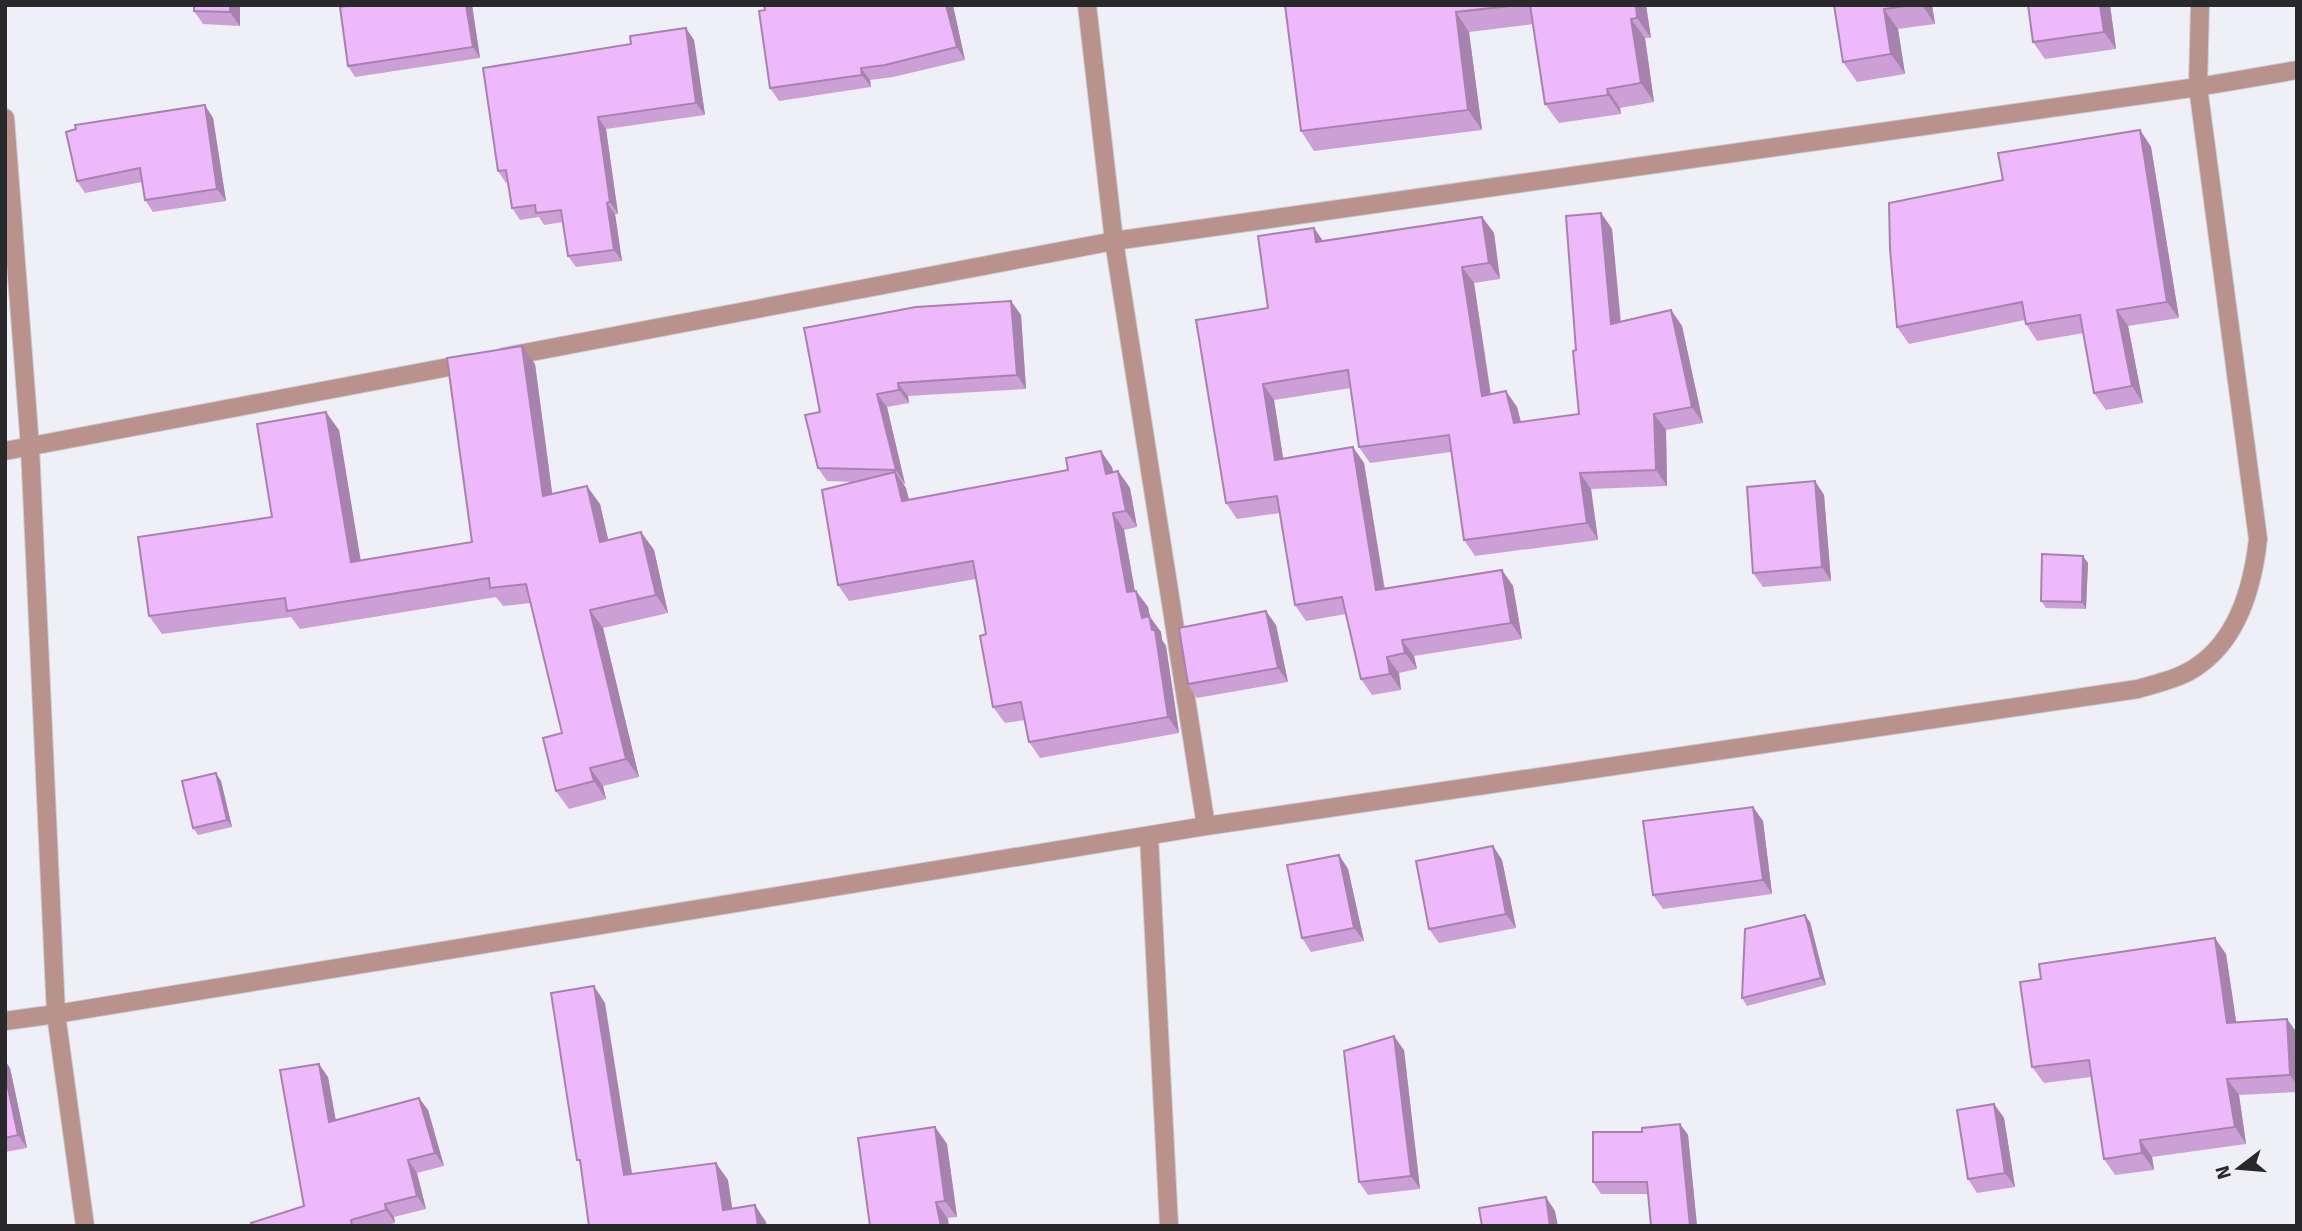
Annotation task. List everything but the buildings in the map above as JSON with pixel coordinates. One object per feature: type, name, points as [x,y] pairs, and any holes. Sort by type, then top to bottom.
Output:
[{"type":"street","points":[[1087,5],[1114,241],[1206,827]]},
{"type":"street","points":[[5,1021],[1206,827],[2137,689],[2171,679],[2199,665],[2224,640],[2239,614],[2254,574],[2258,539],[2198,87],[2200,5]]},
{"type":"street","points":[[5,451],[1114,241],[2198,87],[2297,70]]},
{"type":"street","points":[[5,118],[30,447],[56,1014],[85,1226]]},
{"type":"street","points":[[1149,836],[1169,1226]]}]
